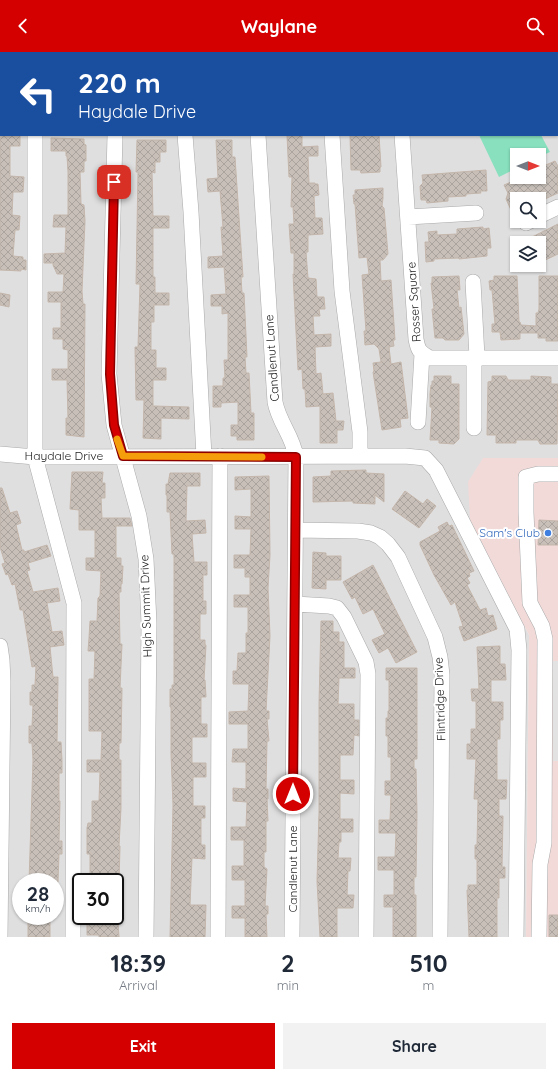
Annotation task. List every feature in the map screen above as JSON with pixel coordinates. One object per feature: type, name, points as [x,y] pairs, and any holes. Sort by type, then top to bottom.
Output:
[{"type":"street","points":[[35,136],[35,457],[74,603],[73,937]]},
{"type":"street","name":"High Summit Drive","points":[[115,136],[110,374],[114,425],[139,516],[146,559],[148,590],[146,937]]},
{"type":"street","points":[[186,136],[192,220],[204,456]]},
{"type":"street","name":"Candlenut Lane","points":[[258,136],[275,402],[280,420],[295,448],[296,457],[292,937]]},
{"type":"street","points":[[332,136],[342,291],[358,418],[360,456]]},
{"type":"street","name":"Rosser Square","points":[[402,136],[418,349],[422,354],[430,358],[558,358]]},
{"type":"street","points":[[546,213],[558,207]]},
{"type":"street","points":[[408,217],[476,212]]},
{"type":"street","points":[[473,282],[476,357],[474,428]]},
{"type":"street","points":[[418,422],[422,354]]},
{"type":"street","name":"Haydale Drive","points":[[0,454],[35,457],[405,456],[425,458],[436,470],[517,629],[519,650],[516,937]]},
{"type":"street","points":[[218,937],[220,456]]},
{"type":"street","points":[[539,937],[540,864],[544,843],[551,768],[552,655],[545,640],[542,626],[530,603],[526,477],[538,474],[558,474]]},
{"type":"street","name":"Flintridge Drive","points":[[296,530],[358,531],[371,533],[380,537],[388,544],[398,558],[435,637],[440,657],[442,675],[440,937]]},
{"type":"street","points":[[295,604],[329,606],[337,608],[344,616],[366,662],[368,674],[366,937]]},
{"type":"street","points":[[0,646],[3,682],[0,936]]},
{"type":"shaded area","points":[[0,136],[558,136],[558,458],[483,458],[470,520],[529,635],[526,937],[0,937]]},
{"type":"shaded area","points":[[483,458],[558,458],[558,937],[526,937],[529,635],[470,520],[468,482]]},
{"type":"shaded area","points":[[553,661],[558,661],[558,761],[553,761]]},
{"type":"green space","points":[[479,136],[542,136],[550,152],[546,154],[546,148],[510,148],[510,172],[499,177]]},
{"type":"building","points":[[0,136],[20,136],[20,146],[10,146],[10,176],[24,177],[23,192],[13,192],[12,215],[20,216],[19,230],[15,230],[13,256],[23,257],[23,260],[26,260],[26,270],[0,270]]},
{"type":"building","points":[[287,136],[302,136],[302,147],[318,146],[318,156],[308,156],[309,183],[318,184],[319,195],[314,196],[315,218],[322,218],[323,234],[308,235],[308,252],[306,252],[308,278],[316,279],[317,297],[324,297],[325,309],[319,309],[320,316],[313,316],[314,335],[331,334],[331,346],[315,347],[316,374],[321,373],[323,394],[333,393],[336,421],[344,421],[343,430],[337,430],[337,443],[320,443],[320,406],[306,407],[302,369],[298,370],[293,274],[294,253],[291,253],[289,224],[294,224],[293,207],[291,207],[292,177],[289,177]]},
{"type":"building","points":[[350,136],[379,136],[380,172],[361,173],[360,170],[351,170]]},
{"type":"building","points":[[51,138],[84,139],[84,144],[86,145],[84,172],[80,172],[81,204],[84,205],[85,221],[82,291],[83,304],[85,304],[84,437],[66,435],[66,418],[68,418],[67,380],[52,380],[52,369],[68,369],[68,350],[63,349],[63,339],[53,339],[53,328],[61,328],[61,302],[48,302],[48,292],[63,292],[64,274],[57,274],[53,263],[44,263],[44,254],[65,253],[66,227],[53,227],[54,215],[68,215],[68,172],[66,151],[51,151]]},
{"type":"building","points":[[137,140],[166,140],[166,152],[160,152],[160,162],[155,162],[155,173],[152,172],[153,216],[169,216],[169,228],[153,228],[153,277],[155,277],[155,293],[169,293],[169,305],[154,305],[154,322],[151,322],[151,350],[156,350],[156,368],[166,368],[166,380],[153,380],[153,406],[189,407],[189,419],[161,418],[161,439],[143,438],[144,400],[136,400],[135,347],[138,347],[140,284],[136,284],[138,172],[136,172]]},
{"type":"building","points":[[216,140],[232,140],[232,157],[235,157],[243,277],[241,277],[242,293],[244,293],[247,357],[245,357],[246,373],[249,373],[251,413],[254,413],[254,440],[237,440],[237,436],[231,436],[231,425],[238,425],[238,402],[221,403],[221,407],[213,407],[213,386],[223,386],[223,378],[225,378],[224,360],[228,360],[228,313],[222,314],[222,306],[211,306],[211,295],[226,294],[224,267],[208,268],[208,257],[223,256],[221,227],[223,227],[220,191],[208,192],[207,179],[218,178]]},
{"type":"building","points":[[555,161],[558,166],[558,193],[546,199],[546,192],[510,192],[510,208],[506,199],[508,193],[504,185],[510,182],[510,184],[546,184],[546,165]]},
{"type":"building","points":[[486,170],[487,191],[466,194],[466,196],[448,197],[448,201],[427,203],[426,200],[421,200],[420,186],[423,183],[422,175]]},
{"type":"building","points":[[383,188],[382,206],[384,208],[388,254],[383,260],[380,260],[381,281],[391,280],[395,340],[393,340],[394,346],[389,347],[391,364],[401,362],[408,418],[400,419],[401,427],[382,430],[373,372],[373,363],[381,362],[379,349],[374,344],[365,345],[364,331],[366,331],[362,275],[369,274],[367,257],[359,258],[353,195],[355,195],[355,190]]},
{"type":"building","points":[[558,224],[558,254],[546,260],[546,236],[534,236]]},
{"type":"building","points":[[483,227],[483,229],[489,228],[491,248],[487,248],[487,256],[459,259],[434,259],[434,261],[426,262],[425,242],[429,242],[428,232],[437,231],[437,235],[457,234],[457,229]]},
{"type":"building","points":[[459,276],[460,290],[457,290],[459,308],[461,307],[464,334],[459,340],[435,338],[432,309],[434,309],[431,283],[432,277]]},
{"type":"building","points":[[494,276],[517,276],[519,322],[521,325],[536,326],[536,313],[538,313],[539,309],[539,276],[558,276],[558,341],[546,341],[546,338],[538,338],[538,333],[520,333],[520,339],[501,340],[500,332],[492,332],[492,324],[495,324],[492,290],[490,290],[489,281],[494,280]]},
{"type":"building","points":[[0,293],[10,295],[9,307],[0,305]]},
{"type":"building","points":[[434,376],[451,376],[451,384],[459,384],[459,439],[454,444],[439,443],[439,440],[430,440],[432,407],[430,407],[430,394]]},
{"type":"building","points":[[492,376],[506,376],[508,380],[531,380],[531,376],[551,377],[551,384],[558,384],[557,444],[540,444],[538,440],[516,440],[516,443],[496,443],[496,435],[487,435],[488,382],[492,381]]},
{"type":"building","points":[[366,470],[366,473],[384,474],[384,502],[375,495],[375,504],[353,503],[353,501],[313,502],[313,477],[331,476],[331,471]]},
{"type":"building","points":[[72,472],[103,472],[102,483],[105,483],[105,498],[101,498],[102,518],[130,518],[132,526],[116,526],[116,558],[121,558],[121,566],[123,566],[121,592],[119,592],[120,644],[122,644],[120,688],[122,688],[121,743],[119,743],[119,760],[121,760],[119,873],[90,873],[90,854],[87,854],[87,828],[88,823],[92,823],[92,801],[99,801],[100,772],[87,772],[87,760],[101,760],[102,731],[89,731],[89,679],[94,679],[95,651],[88,651],[90,621],[97,621],[101,571],[86,570],[86,558],[95,558],[95,530],[79,530],[79,510],[70,509]]},
{"type":"building","points":[[170,473],[200,473],[200,486],[187,486],[186,521],[205,520],[206,533],[192,534],[194,562],[207,562],[207,575],[203,575],[203,601],[206,601],[206,614],[200,614],[200,640],[205,640],[206,645],[204,680],[206,697],[201,697],[201,724],[207,724],[207,737],[192,737],[192,763],[206,763],[206,777],[193,777],[193,806],[205,806],[205,818],[201,818],[201,845],[205,845],[205,859],[192,858],[190,905],[206,905],[205,937],[170,937],[173,805],[170,689],[172,689],[172,685],[174,685],[174,554],[172,554],[170,512],[167,512],[166,484],[168,484]]},
{"type":"building","points":[[269,476],[270,555],[268,588],[270,636],[266,711],[269,711],[269,719],[267,719],[269,741],[267,741],[266,789],[268,789],[268,821],[266,821],[266,852],[264,852],[264,867],[267,869],[265,906],[268,906],[268,914],[266,914],[267,937],[245,937],[245,918],[232,918],[232,906],[245,906],[245,880],[232,880],[232,866],[244,866],[244,840],[231,840],[231,827],[246,827],[247,802],[233,801],[233,788],[246,789],[246,762],[232,762],[233,749],[248,749],[248,724],[229,724],[229,712],[248,711],[249,684],[233,684],[233,671],[237,671],[238,653],[246,653],[248,607],[234,607],[234,595],[250,595],[250,577],[245,577],[245,568],[234,568],[234,555],[250,555],[251,529],[235,529],[235,516],[251,517],[251,489],[235,490],[235,477]]},
{"type":"building","points":[[0,488],[2,488],[10,513],[17,511],[21,523],[16,525],[22,550],[24,550],[24,552],[47,545],[51,556],[28,563],[30,570],[27,571],[33,592],[58,588],[60,601],[47,603],[52,632],[62,631],[64,645],[50,647],[53,677],[58,677],[57,742],[61,742],[62,761],[62,773],[59,773],[59,841],[62,841],[62,854],[59,854],[58,873],[29,873],[33,760],[32,743],[29,743],[29,726],[32,726],[33,705],[30,705],[30,692],[32,692],[32,685],[35,685],[36,666],[32,667],[23,610],[20,610],[15,584],[12,585],[8,574],[6,575],[2,564],[5,563],[0,547]]},
{"type":"building","points":[[405,491],[423,504],[427,499],[436,506],[419,528],[392,509]]},
{"type":"building","name":"Sam's Club","points":[[539,520],[558,521],[558,545],[538,545]]},
{"type":"building","points":[[447,522],[449,526],[452,525],[474,571],[469,573],[470,576],[467,578],[470,583],[467,585],[480,610],[486,608],[488,616],[493,615],[497,629],[464,641],[459,627],[463,626],[455,602],[451,605],[434,575],[420,545],[420,542],[440,531],[438,527]]},
{"type":"building","points":[[313,552],[326,553],[326,556],[341,556],[341,580],[326,580],[326,589],[312,588]]},
{"type":"building","points":[[373,565],[417,652],[396,663],[388,648],[379,653],[372,640],[385,634],[373,609],[363,614],[355,597],[352,599],[343,582]]},
{"type":"building","points":[[321,621],[333,621],[333,632],[339,632],[339,642],[344,642],[344,668],[355,668],[355,678],[339,678],[338,704],[354,704],[354,720],[359,720],[359,736],[354,735],[353,755],[340,755],[340,780],[354,780],[354,794],[340,793],[340,819],[353,819],[353,832],[341,832],[338,858],[351,858],[350,871],[348,871],[347,895],[354,895],[353,908],[337,908],[337,937],[320,937],[317,881]]},
{"type":"building","points":[[500,646],[500,664],[505,664],[506,680],[491,680],[491,702],[503,702],[503,720],[500,720],[500,739],[497,739],[497,780],[507,780],[506,799],[499,799],[499,816],[503,816],[502,867],[505,867],[505,878],[499,878],[499,898],[497,898],[497,937],[469,937],[467,890],[468,885],[477,885],[477,859],[475,859],[475,845],[477,845],[478,799],[474,799],[476,759],[467,759],[467,744],[471,744],[471,729],[476,729],[476,701],[472,701],[471,689],[479,689],[477,647]]},
{"type":"building","points":[[386,668],[417,668],[417,759],[414,759],[414,769],[416,769],[417,813],[416,877],[414,877],[414,895],[416,895],[416,937],[393,937],[393,907],[384,907],[384,895],[394,895],[394,870],[378,870],[378,857],[395,857],[396,833],[379,833],[379,820],[390,820],[391,795],[385,795],[385,781],[391,781],[391,757],[388,757],[388,736],[386,736],[386,718],[388,718],[389,711],[389,680],[386,680]]},
{"type":"building","points":[[549,915],[558,915],[558,937],[549,937]]},
{"type":"building","points":[[28,925],[50,925],[50,937],[28,937]]},
{"type":"building","points":[[87,925],[118,925],[119,937],[99,937],[99,935],[87,935]]},
{"type":"slow traffic","points":[[117,439],[123,456],[262,457]]},
{"type":"place","name":"Sam's Club","points":[[548,533]]},
{"type":"route","points":[[114,182],[110,374],[114,425],[123,456],[296,457],[293,794]]}]
